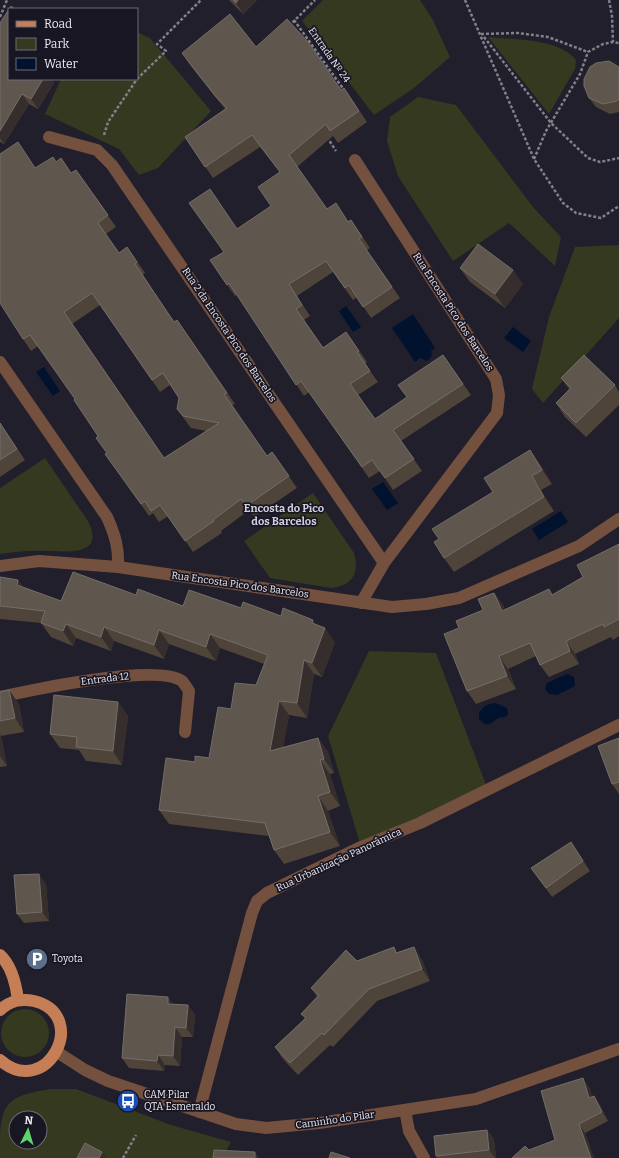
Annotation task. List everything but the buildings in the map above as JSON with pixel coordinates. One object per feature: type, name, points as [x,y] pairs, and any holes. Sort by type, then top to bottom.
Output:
[{"type":"main road","points":[[0,954],[16,982],[18,1000]]},
{"type":"main road","points":[[0,1010],[6,1005],[18,1000],[27,999],[39,1002],[49,1008],[57,1018],[61,1029],[61,1041],[57,1052],[50,1061],[40,1068],[29,1071],[18,1070],[1,1065]]},
{"type":"street","name":"Rua 2 da Encosta Pico dos Barcelos","points":[[49,137],[97,150],[112,165],[384,563]]},
{"type":"street","name":"Rua Encosta Pico dos Barcelos","points":[[355,160],[496,379],[499,395],[497,413],[384,563],[361,603]]},
{"type":"street","points":[[0,362],[107,517],[116,536],[119,554],[118,567]]},
{"type":"street","name":"Rua Encosta Pico dos Barcelos","points":[[0,566],[39,561],[118,567],[392,607],[426,604],[459,598],[579,546],[619,519]]},
{"type":"street","name":"Entrada 12","points":[[0,697],[122,675],[168,676],[181,680],[189,690],[185,732]]},
{"type":"street","name":"Rua Urbanização Panorâmica","points":[[199,1112],[252,913],[257,901],[273,890],[361,847],[420,823],[619,726]]},
{"type":"street","name":"Caminho do Pilar","points":[[57,1052],[85,1070],[108,1081],[236,1124],[266,1128],[319,1123],[476,1099],[619,1049]]},
{"type":"street","points":[[405,1110],[409,1131],[424,1158]]},
{"type":"path","points":[[0,17],[7,0]]},
{"type":"path","points":[[138,78],[166,51],[157,44],[201,0]]},
{"type":"path","points":[[285,31],[315,0]]},
{"type":"path","points":[[465,0],[534,159],[563,203],[576,213],[601,218],[619,206]]},
{"type":"path","points":[[609,0],[612,16],[613,42]]},
{"type":"path","name":"Entrada Nº 24","points":[[294,20],[344,91]]},
{"type":"path","points":[[481,34],[518,33],[548,37],[588,52]]},
{"type":"path","points":[[481,34],[551,123],[588,158],[600,162],[619,158]]},
{"type":"path","points":[[534,159],[551,123],[580,74],[588,52],[603,44],[613,42],[619,44]]},
{"type":"path","points":[[102,141],[108,122],[136,80]]},
{"type":"path","points":[[324,134],[336,151]]},
{"type":"path","points":[[123,1158],[136,1134]]},
{"type":"green space","points":[[323,0],[420,0],[433,20],[450,57],[414,88],[374,115],[302,21]]},
{"type":"green space","points":[[138,32],[150,38],[211,111],[158,168],[139,175],[119,149],[45,114],[61,80],[138,80]]},
{"type":"green space","points":[[488,37],[535,41],[547,44],[568,53],[576,60],[575,69],[549,114]]},
{"type":"green space","points":[[418,97],[456,105],[533,207],[561,237],[555,266],[509,223],[453,261],[398,176],[387,141],[390,117]]},
{"type":"green space","points":[[619,245],[619,318],[543,403],[532,389],[549,317],[575,247]]},
{"type":"green space","points":[[45,458],[88,521],[92,533],[92,541],[88,546],[81,550],[29,551],[0,554],[0,488]]},
{"type":"green space","points":[[313,493],[354,553],[356,560],[356,567],[353,577],[338,587],[331,588],[270,578],[244,541]]},
{"type":"green space","points":[[369,651],[436,653],[488,790],[361,847],[328,736]]},
{"type":"green space","points":[[25,1009],[34,1011],[42,1016],[47,1024],[49,1033],[47,1042],[42,1050],[34,1055],[25,1057],[16,1055],[8,1050],[3,1042],[1,1033],[3,1024],[8,1016],[16,1011]]},
{"type":"green space","points":[[51,1089],[76,1089],[171,1125],[231,1142],[222,1158],[0,1158],[1,1127],[6,1107],[12,1101],[22,1096]]},
{"type":"water","points":[[346,306],[361,327],[353,332],[339,311]]},
{"type":"water","points":[[413,314],[435,348],[431,351],[432,356],[427,361],[420,358],[415,362],[392,328]]},
{"type":"water","points":[[513,327],[531,341],[523,352],[504,338]]},
{"type":"water","points":[[44,367],[60,391],[53,396],[36,372]]},
{"type":"water","points":[[383,482],[398,503],[387,510],[372,489]]},
{"type":"water","points":[[561,511],[568,522],[539,540],[532,529]]},
{"type":"water","points":[[567,674],[574,677],[575,686],[557,695],[549,694],[545,689],[547,683]]},
{"type":"water","points":[[495,703],[507,708],[508,714],[505,717],[498,718],[490,724],[485,724],[479,719],[479,712],[486,705]]},
{"type":"place","name":"Toyota","points":[[37,959]]},
{"type":"place","name":"CAM Pilar QTA Esmeraldo","points":[[128,1101]]},
{"type":"district","name":"Encosta do Pico dos Barcelos","points":[[284,514]]}]
